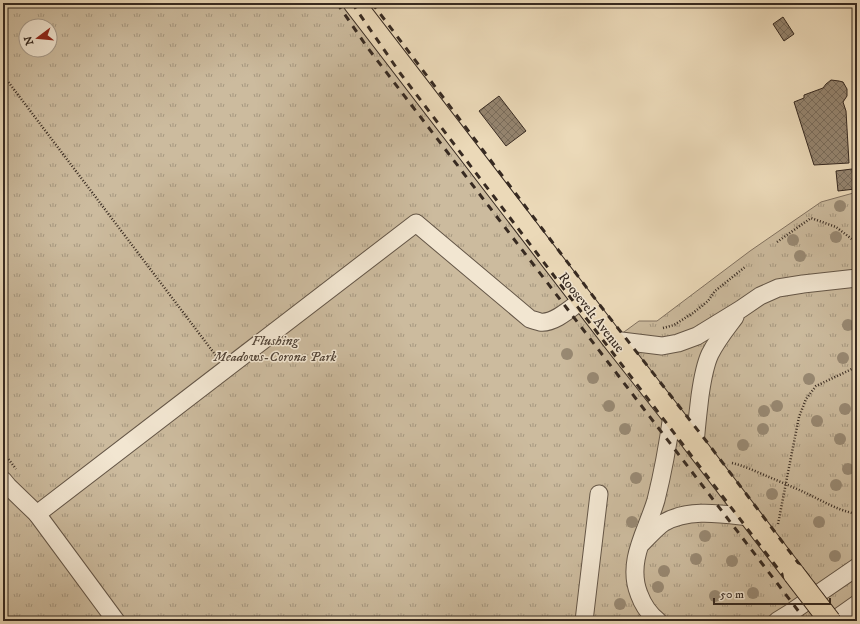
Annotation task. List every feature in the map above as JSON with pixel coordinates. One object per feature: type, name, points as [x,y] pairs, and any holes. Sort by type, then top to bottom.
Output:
[{"type":"main road","name":"Roosevelt Avenue","points":[[354,3],[831,621]]},
{"type":"street","points":[[37,514],[416,223],[530,319],[540,322],[554,320],[582,300]]},
{"type":"street","points":[[613,340],[662,346],[678,343],[697,336],[760,296],[778,288],[857,278]]},
{"type":"street","points":[[695,446],[696,423],[706,366],[715,344],[741,309]]},
{"type":"street","points":[[658,621],[646,609],[641,599],[635,577],[635,566],[639,545],[656,500],[668,450],[672,416]]},
{"type":"street","points":[[3,480],[37,514],[116,621]]},
{"type":"street","points":[[584,621],[599,494]]},
{"type":"street","points":[[639,545],[662,524],[680,516],[699,513],[750,517]]},
{"type":"street","points":[[777,621],[857,567]]},
{"type":"street","points":[[831,621],[857,604]]},
{"type":"path","points":[[3,75],[226,369]]},
{"type":"path","points":[[777,242],[810,218],[836,227],[857,243]]},
{"type":"path","points":[[662,328],[674,325],[693,313],[708,301],[715,291],[745,267]]},
{"type":"path","points":[[778,528],[799,418],[806,399],[816,386],[857,366]]},
{"type":"path","points":[[3,452],[17,470]]},
{"type":"path","points":[[726,462],[741,466],[786,484],[828,505],[848,513],[857,514]]},
{"type":"green space","name":"Flushing Meadows-Corona Park","points":[[3,3],[354,3],[613,340],[639,321],[657,321],[750,251],[821,202],[857,192],[857,621],[3,621]]},
{"type":"building","points":[[783,17],[794,34],[784,41],[773,24]]},
{"type":"building","points":[[831,80],[843,82],[847,89],[847,96],[843,102],[846,111],[849,163],[814,165],[794,102],[804,98],[804,95],[823,88]]},
{"type":"building","points":[[499,96],[526,131],[506,146],[479,111]]},
{"type":"building","points":[[852,169],[855,189],[838,191],[836,171]]},
{"type":"railway","points":[[337,3],[367,47],[806,621]]},
{"type":"railway","points":[[352,3],[400,73],[818,621]]},
{"type":"railway","points":[[372,3],[599,304],[707,442],[842,621]]}]
